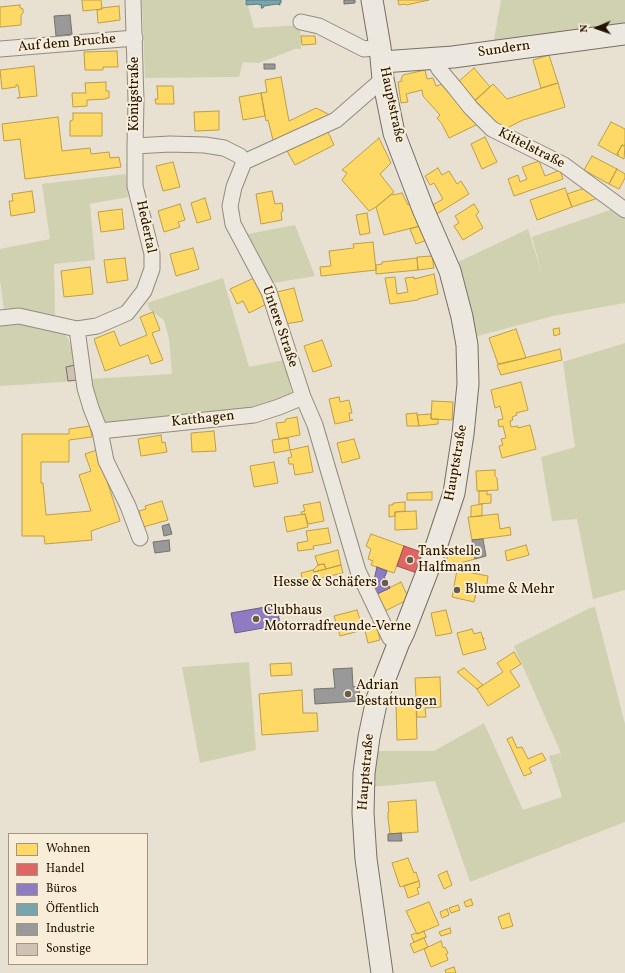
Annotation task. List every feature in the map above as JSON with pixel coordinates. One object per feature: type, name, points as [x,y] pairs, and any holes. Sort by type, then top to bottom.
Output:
[{"type":"main road","name":"Hauptstraße","points":[[372,0],[394,133],[423,209],[450,271],[466,338],[468,384],[463,434],[454,493],[431,562],[377,699],[369,737],[364,773],[363,813],[366,859],[382,973]]},
{"type":"main road","name":"Sundern","points":[[382,63],[454,57],[625,34]]},
{"type":"street","name":"Königstraße","points":[[133,0],[136,101],[135,146],[170,144],[205,145],[224,148],[240,156],[244,162]]},
{"type":"street","points":[[244,162],[336,120],[382,63],[364,49],[319,26],[301,22]]},
{"type":"street","name":"Auf dem Bruche","points":[[0,49],[135,38]]},
{"type":"street","name":"Kittelstraße","points":[[433,58],[439,69],[471,108],[492,129],[564,165],[625,210]]},
{"type":"street","name":"Hedertal","points":[[0,318],[19,316],[77,329],[97,326],[126,313],[144,291],[152,269],[152,254],[135,186],[135,146]]},
{"type":"street","name":"Untere Straße","points":[[244,162],[234,187],[230,206],[233,224],[269,292],[303,397],[315,425],[358,571],[390,638],[399,642]]},
{"type":"street","points":[[77,329],[85,388],[100,430],[106,461],[128,506],[140,538]]},
{"type":"street","name":"Katthagen","points":[[100,430],[254,415],[303,397]]},
{"type":"green space","points":[[142,0],[244,0],[245,6],[248,6],[254,28],[300,25],[301,49],[295,49],[259,63],[243,62],[239,77],[145,78]]},
{"type":"green space","points":[[501,0],[625,0],[625,23],[493,45]]},
{"type":"green space","points":[[126,174],[128,197],[90,204],[95,260],[54,264],[55,315],[4,309],[0,280],[0,249],[50,239],[42,184]]},
{"type":"green space","points":[[613,209],[625,218],[625,303],[553,316],[474,337],[469,297],[458,262],[528,229],[543,278],[532,237]]},
{"type":"green space","points":[[295,225],[315,276],[273,283],[248,234]]},
{"type":"green space","points":[[223,278],[249,367],[284,360],[292,393],[287,400],[248,411],[117,425],[106,423],[99,410],[90,379],[172,374],[169,339],[164,320],[150,310],[147,303]]},
{"type":"green space","points":[[18,324],[57,328],[67,337],[74,352],[78,381],[0,386],[0,326]]},
{"type":"green space","points":[[625,343],[625,590],[593,599],[577,519],[552,521],[541,457],[575,447],[563,362]]},
{"type":"green space","points":[[595,607],[625,724],[625,822],[470,882],[435,781],[372,787],[378,751],[434,751],[484,723],[523,810],[562,797],[549,756],[561,753],[514,646],[590,608]]},
{"type":"green space","points":[[249,662],[256,750],[200,763],[182,667]]},
{"type":"building: Wohnen","points":[[82,0],[101,0],[102,9],[83,11]]},
{"type":"building: Wohnen","points":[[398,0],[429,0],[399,5]]},
{"type":"building: Wohnen","points":[[20,5],[20,8],[23,9],[23,13],[21,15],[21,25],[0,27],[0,7]]},
{"type":"building: Wohnen","points":[[119,6],[120,20],[98,23],[97,10]]},
{"type":"building: Wohnen","points":[[301,36],[315,36],[316,44],[302,45]]},
{"type":"building: Wohnen","points":[[117,51],[118,67],[103,67],[103,70],[85,70],[84,52]]},
{"type":"building: Wohnen","points":[[549,55],[558,83],[541,88],[533,60]]},
{"type":"building: Wohnen","points":[[34,66],[37,96],[17,98],[20,97],[18,85],[16,85],[16,87],[2,89],[0,70]]},
{"type":"building: Wohnen","points":[[474,68],[490,87],[474,102],[458,82]]},
{"type":"building: Wohnen","points":[[425,70],[427,79],[433,78],[436,86],[443,84],[478,124],[449,138],[442,124],[437,118],[440,115],[423,96],[422,90],[406,94],[408,102],[401,103],[398,82],[402,81],[401,79],[403,75]]},
{"type":"building: Wohnen","points":[[281,77],[289,121],[316,108],[330,115],[291,134],[273,140],[268,120],[266,121],[261,93],[267,92],[265,80]]},
{"type":"building: Wohnen","points":[[106,82],[106,91],[109,91],[109,98],[87,100],[87,106],[73,107],[72,93],[86,93],[85,83]]},
{"type":"building: Wohnen","points":[[558,83],[565,107],[523,120],[505,129],[503,125],[500,128],[475,100],[493,84],[507,99]]},
{"type":"building: Wohnen","points":[[157,86],[173,86],[174,104],[156,104],[155,99],[158,99]]},
{"type":"building: Wohnen","points":[[261,93],[265,116],[243,120],[239,97]]},
{"type":"building: Wohnen","points":[[219,111],[219,130],[195,131],[194,112]]},
{"type":"building: Wohnen","points":[[73,113],[102,113],[102,136],[70,136],[70,121],[73,120]]},
{"type":"building: Wohnen","points":[[58,117],[62,151],[90,148],[91,154],[109,152],[110,158],[119,157],[121,167],[25,179],[20,139],[4,141],[2,124]]},
{"type":"building: Wohnen","points":[[611,122],[625,129],[625,144],[624,146],[622,145],[617,154],[619,155],[618,156],[598,145]]},
{"type":"building: Wohnen","points":[[327,130],[334,145],[295,165],[287,151]]},
{"type":"building: Wohnen","points":[[485,137],[497,162],[482,169],[471,144]]},
{"type":"building: Wohnen","points":[[379,138],[391,163],[380,174],[394,192],[369,211],[342,180],[347,173],[342,170]]},
{"type":"building: Wohnen","points":[[622,145],[625,146],[624,159],[617,154]]},
{"type":"building: Wohnen","points":[[592,156],[617,169],[609,184],[584,170]]},
{"type":"building: Wohnen","points":[[539,161],[545,176],[560,170],[563,179],[514,196],[508,179],[518,175],[520,182],[527,179],[522,167]]},
{"type":"building: Wohnen","points":[[173,162],[180,187],[163,191],[156,166]]},
{"type":"building: Wohnen","points":[[438,168],[442,175],[449,171],[457,184],[461,181],[469,194],[435,215],[431,206],[443,199],[434,183],[430,185],[425,176]]},
{"type":"building: Wohnen","points":[[617,169],[625,174],[625,178],[619,189],[609,184]]},
{"type":"building: Wohnen","points":[[565,188],[572,207],[537,220],[530,200]]},
{"type":"building: Wohnen","points":[[585,188],[598,198],[572,207],[567,194]]},
{"type":"building: Wohnen","points":[[32,191],[35,212],[11,216],[9,201],[13,201],[12,194]]},
{"type":"building: Wohnen","points":[[272,191],[275,204],[282,203],[282,220],[261,224],[256,194]]},
{"type":"building: Wohnen","points":[[402,193],[408,205],[410,204],[420,226],[384,235],[376,207],[392,194]]},
{"type":"building: Wohnen","points":[[205,198],[211,219],[197,223],[191,203]]},
{"type":"building: Wohnen","points":[[180,204],[185,220],[178,222],[180,227],[164,232],[158,211]]},
{"type":"building: Wohnen","points":[[474,204],[479,212],[476,215],[483,228],[463,240],[454,226],[459,223],[455,216]]},
{"type":"building: Wohnen","points":[[122,209],[124,229],[101,232],[98,212]]},
{"type":"building: Wohnen","points":[[367,213],[370,233],[360,235],[356,215]]},
{"type":"building: Wohnen","points":[[420,226],[427,240],[416,244],[410,229]]},
{"type":"building: Wohnen","points":[[373,242],[376,270],[321,276],[320,267],[331,266],[329,251],[354,248],[353,244]]},
{"type":"building: Wohnen","points":[[193,248],[199,269],[176,276],[170,254]]},
{"type":"building: Wohnen","points":[[432,256],[434,268],[418,270],[417,257]]},
{"type":"building: Wohnen","points":[[125,258],[128,280],[107,283],[104,260]]},
{"type":"building: Wohnen","points":[[417,258],[418,270],[376,274],[376,265],[382,264],[382,262]]},
{"type":"building: Wohnen","points":[[90,267],[93,294],[64,297],[61,271]]},
{"type":"building: Wohnen","points":[[434,274],[438,294],[418,300],[390,304],[385,278],[395,277],[397,294],[408,292],[405,278],[414,277],[414,279]]},
{"type":"building: Wohnen","points":[[254,278],[267,304],[249,313],[243,301],[237,304],[230,289]]},
{"type":"building: Wohnen","points":[[294,288],[303,321],[285,324],[277,292]]},
{"type":"building: Wohnen","points":[[153,312],[160,330],[152,333],[163,360],[151,364],[148,355],[105,371],[94,339],[114,331],[120,346],[147,335],[140,317]]},
{"type":"building: Wohnen","points":[[559,328],[560,334],[554,336],[553,329]]},
{"type":"building: Wohnen","points":[[516,329],[526,358],[498,364],[489,338]]},
{"type":"building: Wohnen","points":[[322,340],[332,366],[313,372],[304,346]]},
{"type":"building: Wohnen","points":[[560,349],[562,360],[501,375],[497,365]]},
{"type":"building: Wohnen","points":[[521,382],[528,410],[516,413],[517,415],[512,417],[513,420],[510,421],[511,427],[518,426],[518,428],[530,425],[536,449],[502,458],[499,446],[503,445],[501,439],[506,438],[503,426],[499,427],[498,420],[503,419],[500,406],[495,408],[491,390]]},
{"type":"building: Wohnen","points":[[339,397],[340,402],[349,400],[352,413],[349,413],[350,420],[353,420],[335,424],[329,399]]},
{"type":"building: Wohnen","points":[[432,401],[453,402],[452,420],[431,419]]},
{"type":"building: Wohnen","points":[[417,413],[419,426],[407,426],[406,414]]},
{"type":"building: Wohnen","points":[[431,414],[431,419],[438,419],[438,424],[419,426],[417,415]]},
{"type":"building: Wohnen","points":[[297,417],[300,435],[279,439],[276,423],[285,422],[286,419]]},
{"type":"building: Wohnen","points":[[90,426],[92,437],[69,440],[69,462],[41,462],[41,483],[43,483],[46,515],[91,511],[79,475],[91,471],[85,454],[97,450],[120,521],[91,531],[92,540],[45,544],[44,536],[22,536],[22,434],[69,434],[69,429]]},
{"type":"building: Wohnen","points":[[214,431],[216,451],[192,452],[191,433]]},
{"type":"building: Wohnen","points":[[161,435],[162,443],[165,442],[167,452],[141,456],[138,439]]},
{"type":"building: Wohnen","points":[[288,438],[290,450],[274,453],[272,440]]},
{"type":"building: Wohnen","points":[[354,439],[360,458],[342,463],[337,443]]},
{"type":"building: Wohnen","points":[[308,446],[313,472],[295,475],[293,464],[289,464],[288,458],[292,457],[290,450]]},
{"type":"building: Wohnen","points":[[274,462],[278,483],[254,487],[250,466]]},
{"type":"building: Wohnen","points":[[495,470],[498,490],[477,491],[476,471]]},
{"type":"building: Wohnen","points":[[479,491],[487,491],[487,495],[491,494],[491,503],[479,504]]},
{"type":"building: Wohnen","points":[[432,492],[432,500],[407,500],[407,493]]},
{"type":"building: Wohnen","points":[[162,501],[168,520],[143,527],[139,511],[146,509],[145,506]]},
{"type":"building: Wohnen","points":[[320,502],[324,521],[308,524],[305,514],[302,515],[301,512],[305,511],[303,505]]},
{"type":"building: Wohnen","points":[[405,502],[405,511],[395,512],[395,516],[389,517],[389,505],[393,505],[393,503]]},
{"type":"building: Wohnen","points":[[482,504],[482,516],[471,517],[471,506]]},
{"type":"building: Wohnen","points":[[416,511],[417,529],[395,530],[395,512]]},
{"type":"building: Wohnen","points":[[305,514],[308,527],[287,532],[284,517]]},
{"type":"building: Wohnen","points":[[498,514],[500,529],[510,527],[511,535],[472,540],[468,517]]},
{"type":"building: Wohnen","points":[[328,528],[331,543],[313,546],[314,549],[298,551],[297,543],[308,541],[306,531]]},
{"type":"building: Wohnen","points":[[371,534],[404,546],[394,573],[371,565],[373,561],[368,559],[371,549],[366,546]]},
{"type":"building: Wohnen","points":[[526,545],[529,555],[507,561],[505,551]]},
{"type":"building: Wohnen","points":[[473,548],[475,559],[445,567],[448,554]]},
{"type":"building: Wohnen","points":[[338,550],[341,565],[326,569],[324,564],[318,565],[315,556]]},
{"type":"building: Wohnen","points":[[324,564],[326,569],[314,572],[313,570],[318,565]]},
{"type":"building: Wohnen","points":[[341,565],[343,573],[303,582],[301,573],[313,570],[314,572]]},
{"type":"building: Wohnen","points":[[457,570],[488,576],[486,591],[477,589],[474,602],[452,597]]},
{"type":"building: Wohnen","points":[[401,582],[409,599],[383,612],[375,595]]},
{"type":"building: Wohnen","points":[[357,610],[363,630],[340,636],[334,616]]},
{"type":"building: Wohnen","points":[[446,610],[452,633],[436,636],[431,613]]},
{"type":"building: Wohnen","points":[[377,627],[380,640],[368,643],[365,631]]},
{"type":"building: Wohnen","points":[[472,629],[474,634],[481,632],[486,649],[463,655],[457,633]]},
{"type":"building: Wohnen","points":[[514,652],[521,664],[510,671],[520,686],[488,706],[477,689],[503,672],[497,663]]},
{"type":"building: Wohnen","points":[[291,663],[292,675],[271,676],[270,664]]},
{"type":"building: Wohnen","points":[[464,668],[483,685],[477,689],[457,672]]},
{"type":"building: Wohnen","points":[[440,677],[441,707],[425,708],[426,717],[417,717],[415,678]]},
{"type":"building: Wohnen","points":[[302,690],[303,713],[317,713],[318,731],[262,735],[259,694]]},
{"type":"building: Wohnen","points":[[416,701],[417,739],[397,740],[396,702]]},
{"type":"building: Wohnen","points":[[512,737],[517,748],[522,747],[528,759],[542,753],[546,760],[529,768],[532,773],[524,776],[507,739]]},
{"type":"building: Wohnen","points":[[416,800],[418,832],[390,834],[388,802]]},
{"type":"building: Wohnen","points":[[408,858],[419,881],[400,887],[392,863]]},
{"type":"building: Wohnen","points":[[447,871],[452,885],[444,889],[438,875]]},
{"type":"building: Wohnen","points":[[419,881],[420,887],[417,888],[419,894],[408,898],[404,886]]},
{"type":"building: Wohnen","points":[[471,899],[473,905],[466,907],[464,902]]},
{"type":"building: Wohnen","points":[[429,902],[439,925],[417,934],[406,911]]},
{"type":"building: Wohnen","points":[[458,905],[460,910],[451,913],[449,908]]},
{"type":"building: Wohnen","points":[[447,909],[449,915],[442,918],[440,912]]},
{"type":"building: Wohnen","points":[[509,913],[513,926],[502,929],[498,917]]},
{"type":"building: Wohnen","points":[[450,928],[451,933],[441,936],[439,932]]},
{"type":"building: Wohnen","points":[[424,931],[426,937],[414,942],[411,935]]},
{"type":"building: Wohnen","points":[[426,937],[424,938],[428,947],[414,953],[410,944]]},
{"type":"building: Wohnen","points":[[441,941],[443,948],[445,947],[448,953],[446,954],[448,960],[431,967],[424,949]]},
{"type":"building: Wohnen","points":[[454,967],[456,973],[446,973],[445,970]]},
{"type":"building: Handel","name":"Tankstelle Halfmann","points":[[404,546],[424,553],[417,573],[397,566]]},
{"type":"building: Büros","points":[[377,567],[387,571],[384,576],[390,588],[375,595],[369,582],[374,580]]},
{"type":"building: Büros","name":"Clubhaus Motorradfreunde-Verne","points":[[277,605],[280,625],[235,633],[231,613]]},
{"type":"building: Öffentlich","points":[[246,0],[281,0],[281,3],[279,3],[280,5],[264,6],[261,8],[262,5],[259,4],[246,5]]},
{"type":"building: Industrie","points":[[344,0],[355,0],[355,3],[344,4]]},
{"type":"building: Industrie","points":[[70,15],[72,34],[56,36],[54,16]]},
{"type":"building: Industrie","points":[[264,64],[275,64],[275,69],[264,69]]},
{"type":"building: Industrie","points":[[169,524],[172,534],[164,536],[162,526]]},
{"type":"building: Industrie","points":[[483,539],[486,556],[475,559],[472,540]]},
{"type":"building: Industrie","points":[[169,540],[170,551],[155,553],[153,542]]},
{"type":"building: Industrie","points":[[352,668],[353,687],[359,686],[360,701],[315,704],[314,689],[335,688],[333,669]]},
{"type":"building: Industrie","points":[[401,833],[402,841],[388,841],[388,834]]},
{"type":"building: Sonstige","points":[[75,365],[77,380],[68,381],[66,367]]},
{"type":"place","name":"Tankstelle Halfmann","points":[[410,560]]},
{"type":"place","name":"Hesse & Schäfers","points":[[385,583]]},
{"type":"place","name":"Blume & Mehr","points":[[457,590]]},
{"type":"place","name":"Clubhaus Motorradfreunde-Verne","points":[[256,619]]},
{"type":"place","name":"Adrian Bestattungen","points":[[348,694]]}]
